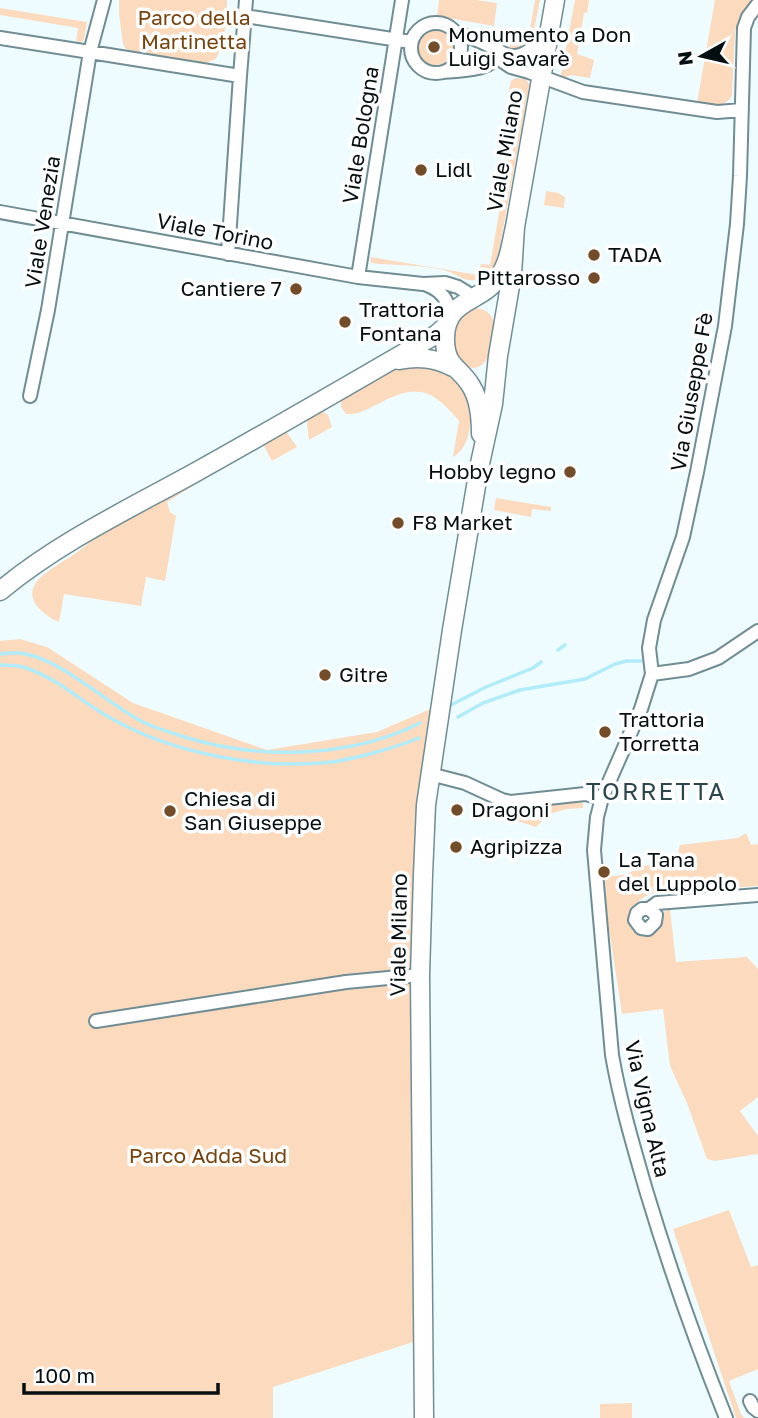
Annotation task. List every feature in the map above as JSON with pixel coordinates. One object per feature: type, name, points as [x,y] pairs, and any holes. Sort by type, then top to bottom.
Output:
[{"type":"street","name":"Viale Venezia","points":[[30,396],[48,310],[90,52],[104,0]]},
{"type":"street","points":[[228,254],[246,0]]},
{"type":"street","name":"Viale Bologna","points":[[358,277],[402,0]]},
{"type":"street","name":"Viale Milano","points":[[481,458],[478,404],[472,388],[447,356],[445,340],[449,321],[459,306],[489,288],[501,273],[507,259],[555,0]]},
{"type":"street","name":"Via Giuseppe Fè","points":[[603,797],[641,709],[652,674],[649,648],[654,620],[684,534],[697,472],[725,326],[737,224],[744,28],[758,4]]},
{"type":"street","points":[[245,16],[411,42]]},
{"type":"street","points":[[442,72],[450,69],[459,56],[459,39],[449,26],[441,23],[424,26],[411,42],[411,54],[426,71],[434,73],[457,71],[487,66],[493,62],[497,50]]},
{"type":"street","points":[[455,32],[509,56],[522,54],[535,45],[550,28]]},
{"type":"street","points":[[0,38],[240,76]]},
{"type":"street","points":[[497,50],[502,61],[508,66],[577,90],[716,112],[742,110]]},
{"type":"street","name":"Viale Torino","points":[[0,212],[358,277],[454,285],[474,297]]},
{"type":"street","name":"Viale Milano","points":[[424,1418],[420,975],[424,837],[430,774],[481,458],[493,404],[512,274],[515,227]]},
{"type":"street","points":[[0,591],[28,569],[86,533],[438,334],[449,321],[448,303],[435,288],[423,284]]},
{"type":"street","points":[[474,297],[494,308],[500,318],[502,332]]},
{"type":"street","points":[[382,365],[405,359],[434,359],[468,375],[480,374],[490,368],[498,356]]},
{"type":"street","points":[[652,674],[690,669],[718,658],[758,631]]},
{"type":"street","points":[[430,774],[465,783],[511,802],[585,794],[603,797]]},
{"type":"street","name":"Via Vigna Alta","points":[[603,797],[597,817],[594,850],[611,1055],[662,1244],[697,1346],[726,1418]]},
{"type":"street","points":[[649,909],[662,901],[758,895]]},
{"type":"street","points":[[96,1021],[346,982],[420,975]]},
{"type":"green space","name":"Parco della Martinetta","points":[[119,0],[227,0],[225,30],[216,59],[206,63],[128,50],[123,44]]},
{"type":"green space","points":[[439,0],[497,3],[494,26],[437,16]]},
{"type":"green space","points":[[535,0],[540,0],[532,40],[520,49],[511,49],[511,32],[529,35]]},
{"type":"green space","points":[[575,0],[589,0],[577,54],[594,60],[590,78],[571,75],[563,78],[561,75]]},
{"type":"green space","points":[[715,0],[753,0],[738,22],[735,32],[732,95],[722,104],[712,105],[697,103]]},
{"type":"green space","points":[[0,8],[87,22],[84,40],[76,41],[78,28],[0,15]]},
{"type":"green space","points":[[435,29],[448,34],[453,47],[448,60],[435,65],[422,60],[417,47],[422,34]]},
{"type":"green space","points":[[515,78],[526,79],[529,87],[499,251],[491,269],[484,276],[471,280],[431,268],[371,263],[370,257],[478,275],[481,264],[490,265],[519,98],[508,95],[511,81]]},
{"type":"green space","points":[[546,191],[565,197],[564,208],[544,205]]},
{"type":"green space","points":[[475,308],[491,316],[494,330],[489,355],[482,364],[472,368],[459,363],[452,340],[458,320],[465,312]]},
{"type":"green space","points":[[422,363],[422,368],[450,377],[463,391],[467,401],[469,433],[466,443],[453,457],[459,421],[432,396],[423,392],[403,393],[355,414],[346,414],[341,407],[341,399],[396,367]]},
{"type":"green space","points":[[321,411],[328,415],[332,427],[309,440],[308,418]]},
{"type":"green space","points":[[285,430],[297,447],[272,461],[263,444]]},
{"type":"green space","points":[[234,458],[235,460],[167,502],[170,512],[176,516],[165,581],[146,577],[141,606],[64,594],[59,622],[35,604],[32,591],[48,571],[99,535]]},
{"type":"green space","points":[[496,498],[551,507],[551,511],[532,509],[531,517],[494,510]]},
{"type":"green space","name":"Parco Adda Sud","points":[[20,639],[47,647],[133,703],[267,750],[377,732],[435,707],[416,1341],[273,1387],[273,1418],[0,1418],[0,641]]},
{"type":"green space","points":[[583,799],[583,808],[549,814],[536,827],[502,816],[509,808]]},
{"type":"green space","points":[[746,833],[751,845],[758,844],[758,886],[654,893],[639,900],[630,914],[636,930],[652,933],[659,927],[664,912],[670,909],[676,962],[747,957],[758,969],[758,1097],[740,1111],[758,1136],[758,1154],[715,1161],[707,1159],[687,1103],[670,1066],[663,1009],[622,1014],[607,915],[605,877],[623,875],[677,855],[680,845],[738,838]]},
{"type":"green space","points":[[729,1210],[751,1267],[758,1265],[758,1369],[729,1381],[744,1418],[736,1418],[673,1229]]},
{"type":"green space","points":[[632,1403],[632,1418],[600,1418],[600,1404]]},
{"type":"waterway","points":[[558,650],[565,645]]},
{"type":"waterway","points":[[0,654],[26,654],[56,666],[151,726],[210,744],[240,749],[271,752],[333,749],[363,744],[420,723]]},
{"type":"waterway","points":[[458,717],[483,703],[520,690],[585,679],[615,664],[642,661]]},
{"type":"waterway","points":[[449,706],[541,662]]},
{"type":"waterway","points":[[0,665],[20,666],[38,673],[103,714],[138,732],[220,757],[277,764],[332,762],[419,738]]},
{"type":"place","name":"Monumento a Don Luigi Savarè","points":[[434,47]]},
{"type":"place","name":"Lidl","points":[[421,170]]},
{"type":"place","name":"TADA","points":[[594,255]]},
{"type":"place","name":"Pittarosso","points":[[594,278]]},
{"type":"place","name":"Cantiere 7","points":[[296,289]]},
{"type":"place","name":"Trattoria Fontana","points":[[345,322]]},
{"type":"place","name":"Hobby legno","points":[[570,472]]},
{"type":"place","name":"F8 Market","points":[[398,523]]},
{"type":"place","name":"Gitre","points":[[325,675]]},
{"type":"place","name":"Trattoria Torretta","points":[[605,732]]},
{"type":"place","name":"Dragoni","points":[[457,810]]},
{"type":"place","name":"Chiesa di San Giuseppe","points":[[170,811]]},
{"type":"place","name":"Agripizza","points":[[456,847]]},
{"type":"place","name":"La Tana del Luppolo","points":[[604,872]]},
{"type":"district","name":"TORRETTA","points":[[656,792]]}]
